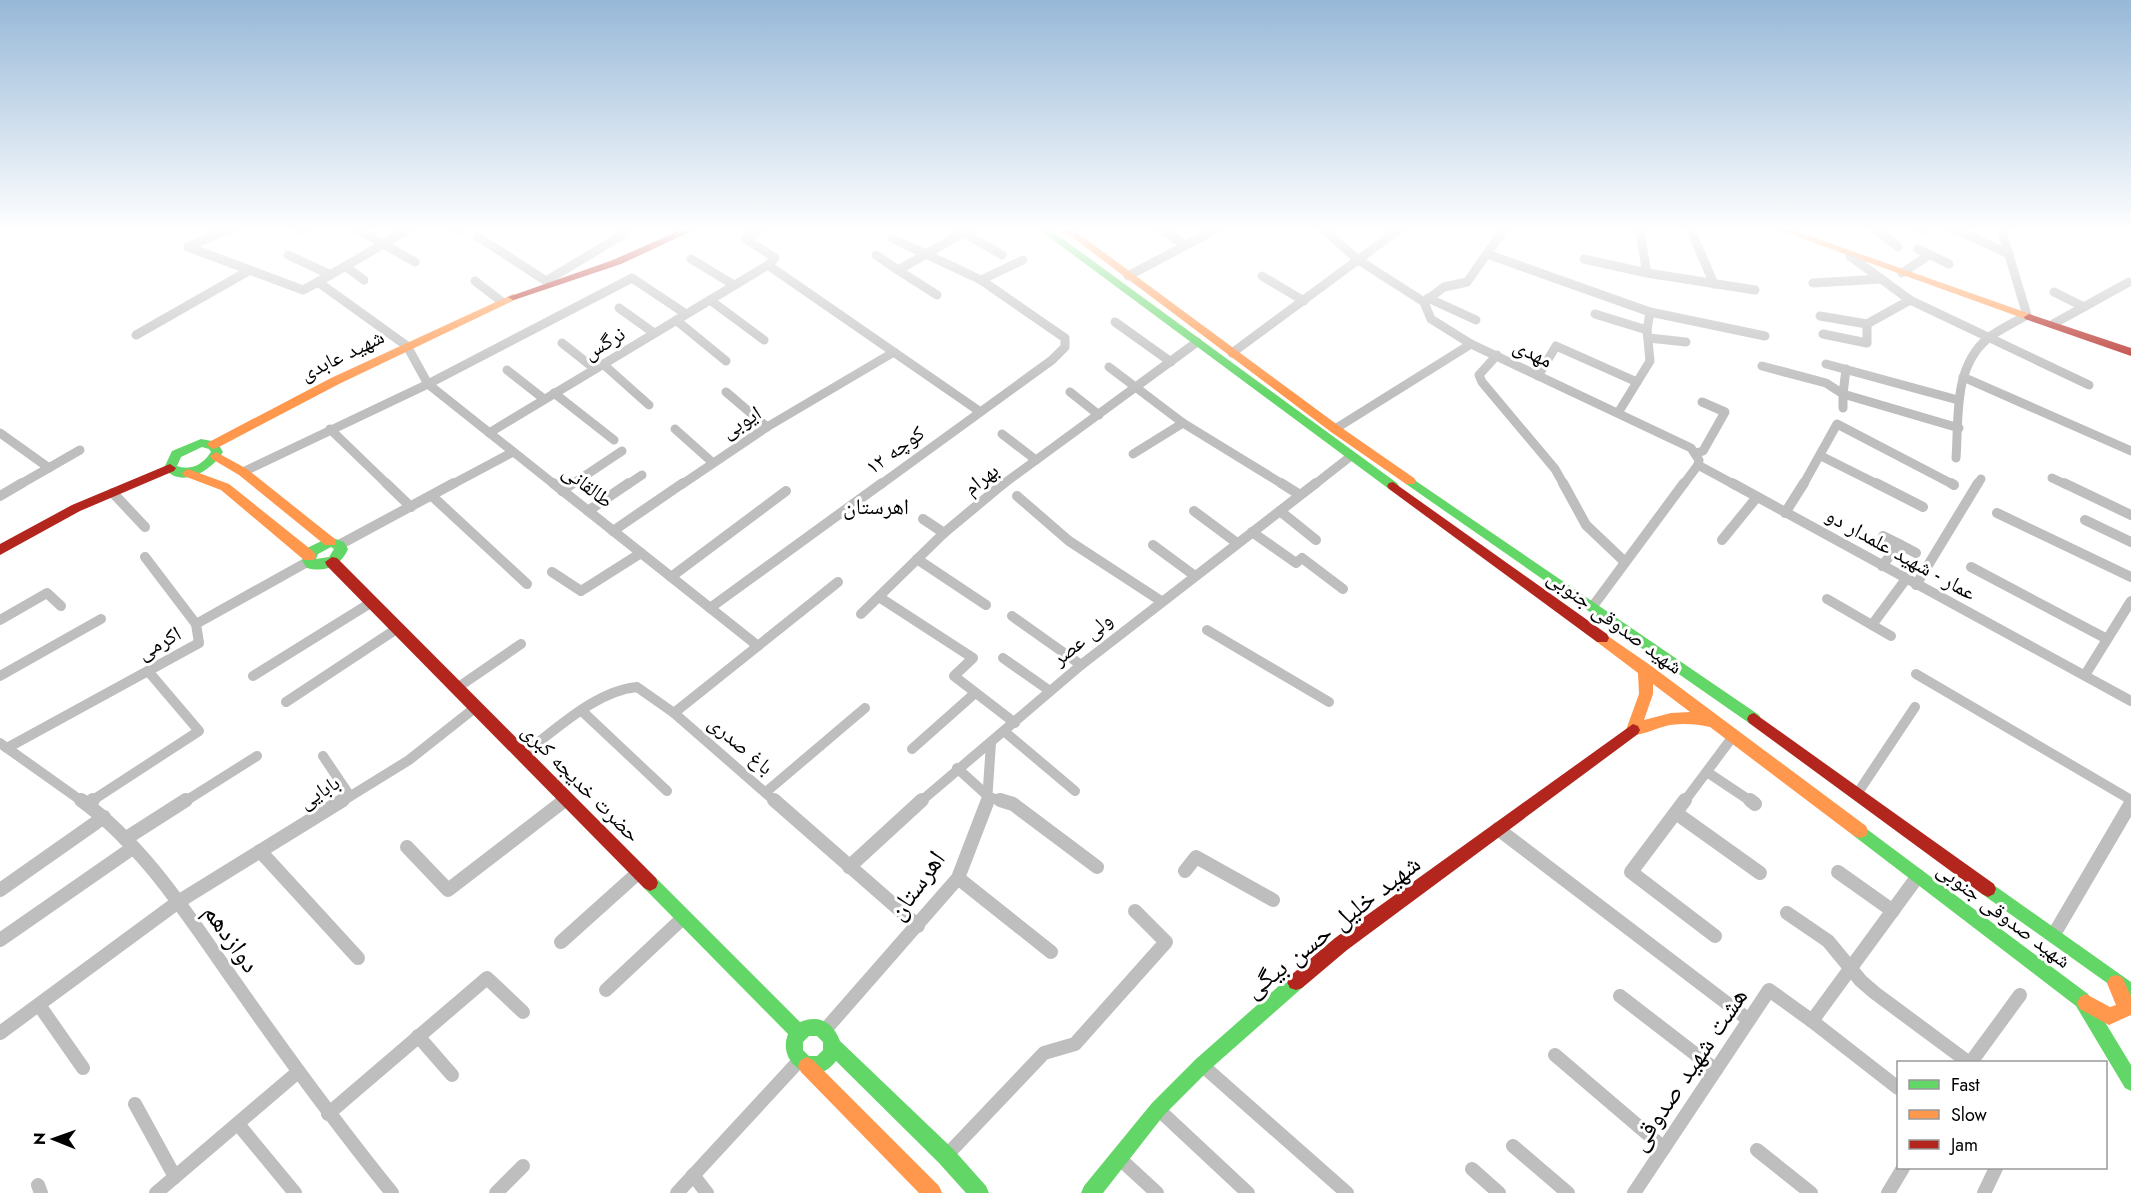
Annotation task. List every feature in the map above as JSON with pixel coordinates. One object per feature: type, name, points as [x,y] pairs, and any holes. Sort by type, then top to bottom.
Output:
[{"type":"main road","name":"شهید عابدی","points":[[188,473],[206,466],[214,450],[407,346],[501,301],[546,284]]},
{"type":"main road","name":"شهید صدوقی جنوبی","points":[[1126,284],[1232,353],[1335,429],[1593,606],[2131,992]]},
{"type":"main road","name":"شهید صدوقی جنوبی","points":[[1136,284],[1197,342],[1719,723],[2082,1000],[2131,1082]]},
{"type":"main road","points":[[1934,284],[2131,352]]},
{"type":"main road","points":[[194,444],[214,450],[335,544],[341,553],[332,562],[318,566],[225,487],[188,473],[178,473],[170,468],[170,459],[180,450],[194,444]]},
{"type":"main road","points":[[0,550],[76,508],[170,468]]},
{"type":"main road","points":[[212,481],[219,470],[238,468]]},
{"type":"main road","points":[[0,559],[112,493]]},
{"type":"main road","points":[[309,558],[317,547],[335,544]]},
{"type":"main road","name":"حضرت خدیجه کبری","points":[[332,562],[800,1034]]},
{"type":"main road","points":[[1633,730],[1646,694],[1645,669]]},
{"type":"main road","name":"شهید خلیل حسن بیگی","points":[[1090,1192],[1158,1109],[1202,1065],[1341,944],[1633,730],[1671,715],[1687,714],[1719,723]]},
{"type":"main road","points":[[2082,1000],[2109,1016],[2124,1011],[2125,1002],[2116,983]]},
{"type":"main road","points":[[803,1064],[817,1065],[826,1059],[832,1039],[825,1030],[809,1028],[800,1034],[794,1043],[794,1053],[803,1064],[927,1191]]},
{"type":"main road","points":[[832,1045],[946,1156],[978,1192],[991,1193]]},
{"type":"street","points":[[136,335],[226,284]]},
{"type":"street","points":[[286,284],[303,290],[315,284]]},
{"type":"street","points":[[320,284],[407,346]]},
{"type":"street","points":[[478,284],[501,301]]},
{"type":"street","points":[[238,468],[428,384],[621,284]]},
{"type":"street","points":[[641,284],[686,314]]},
{"type":"street","points":[[795,284],[979,411]]},
{"type":"street","points":[[919,284],[937,295]]},
{"type":"street","name":"کوچه ۱۲","points":[[710,608],[1052,360],[1065,347],[1065,338],[986,284]]},
{"type":"street","points":[[1275,284],[1304,301]]},
{"type":"street","points":[[1232,353],[1326,284]]},
{"type":"street","name":"مهدی","points":[[1399,284],[1426,300],[1431,319],[1471,344],[1696,453]]},
{"type":"street","points":[[1426,300],[1444,287],[1459,284]]},
{"type":"street","points":[[1570,284],[1650,312],[1765,336]]},
{"type":"street","points":[[1714,284],[1755,290]]},
{"type":"street","points":[[1887,284],[1910,300],[1987,339],[2089,385]]},
{"type":"street","points":[[1956,458],[1959,428],[1958,400],[1963,377],[1974,352],[1987,339],[2027,315],[2018,284]]},
{"type":"street","points":[[2053,324],[2126,284]]},
{"type":"street","name":"نرگس","points":[[489,433],[734,285]]},
{"type":"street","points":[[2054,292],[2084,307]]},
{"type":"street","points":[[710,300],[764,340]]},
{"type":"street","points":[[1426,300],[1476,320]]},
{"type":"street","points":[[1820,316],[1867,324],[1910,300]]},
{"type":"street","points":[[619,308],[654,333]]},
{"type":"street","points":[[1618,414],[1650,361],[1648,334],[1650,312]]},
{"type":"street","points":[[1595,314],[1648,334],[1686,342]]},
{"type":"street","points":[[676,320],[726,361]]},
{"type":"street","points":[[1115,322],[1171,362]]},
{"type":"street","points":[[1823,334],[1868,343],[1867,324]]},
{"type":"street","name":"بهرام","points":[[861,614],[944,533],[988,495],[1197,342]]},
{"type":"street","points":[[562,343],[599,366],[649,405]]},
{"type":"street","points":[[1335,429],[1471,344]]},
{"type":"street","name":"طالقانی","points":[[407,346],[428,384],[758,646]]},
{"type":"street","points":[[1538,376],[1557,346],[1637,382]]},
{"type":"street","name":"ایوبی","points":[[613,531],[712,462],[894,352]]},
{"type":"street","points":[[1497,355],[1479,375],[1482,382],[1555,469],[1586,525],[1625,562]]},
{"type":"street","points":[[1826,364],[1958,400]]},
{"type":"street","points":[[1762,366],[1826,383],[1842,394],[1959,428]]},
{"type":"street","points":[[1109,367],[1183,423],[1300,495]]},
{"type":"street","points":[[1843,408],[1842,394],[1846,369]]},
{"type":"street","points":[[507,370],[544,399]]},
{"type":"street","points":[[1963,377],[2131,451]]},
{"type":"street","points":[[726,392],[767,427]]},
{"type":"street","points":[[1070,392],[1099,415]]},
{"type":"street","points":[[554,393],[614,440]]},
{"type":"street","points":[[1593,606],[1698,465],[1699,460],[1696,453],[1703,451],[1725,412],[1702,402]]},
{"type":"street","points":[[1133,454],[1183,423]]},
{"type":"street","points":[[1785,513],[1821,456],[1837,424],[1954,485]]},
{"type":"street","points":[[330,429],[411,507]]},
{"type":"street","points":[[675,429],[712,462]]},
{"type":"street","points":[[0,434],[49,468]]},
{"type":"street","points":[[1002,434],[1036,460]]},
{"type":"street","points":[[0,496],[80,450]]},
{"type":"street","points":[[562,490],[622,451]]},
{"type":"street","points":[[335,544],[411,507],[513,452]]},
{"type":"street","name":"ولی عصر","points":[[849,867],[957,768],[1016,723],[1081,664],[1351,456]]},
{"type":"street","points":[[1821,456],[1923,507]]},
{"type":"street","name":"عمار - شهید علمدار دو","points":[[1698,465],[2131,701]]},
{"type":"street","points":[[588,511],[642,475]]},
{"type":"street","points":[[2052,478],[2131,515]]},
{"type":"street","points":[[1872,626],[1911,582],[1981,479]]},
{"type":"street","points":[[671,577],[786,491]]},
{"type":"street","points":[[112,493],[145,527]]},
{"type":"street","points":[[432,496],[527,584]]},
{"type":"street","points":[[1017,496],[1069,541],[1161,601]]},
{"type":"street","points":[[1722,540],[1758,498]]},
{"type":"street","points":[[1194,511],[1237,543]]},
{"type":"street","points":[[1280,511],[1316,540]]},
{"type":"street","points":[[1997,513],[2131,577]]},
{"type":"street","points":[[923,519],[944,533]]},
{"type":"street","points":[[2085,520],[2131,542]]},
{"type":"street","points":[[1252,532],[1296,563],[1302,558],[1343,590]]},
{"type":"street","points":[[1883,536],[1916,553]]},
{"type":"street","points":[[1882,566],[1899,544]]},
{"type":"street","points":[[1153,545],[1195,576]]},
{"type":"street","points":[[552,572],[581,591],[641,553]]},
{"type":"street","points":[[145,557],[196,624]]},
{"type":"street","name":"اکرمی","points":[[3,746],[199,643],[196,624],[309,558]]},
{"type":"street","points":[[917,559],[986,605]]},
{"type":"street","points":[[1971,567],[2107,639]]},
{"type":"street","points":[[674,713],[838,582]]},
{"type":"street","points":[[0,620],[47,593],[61,606]]},
{"type":"street","points":[[879,597],[973,658],[954,676],[974,694],[1016,723]]},
{"type":"street","points":[[1827,599],[1891,636]]},
{"type":"street","points":[[2085,675],[2107,639],[2127,614],[2131,601]]},
{"type":"street","points":[[253,676],[372,602]]},
{"type":"street","points":[[1012,616],[1081,664]]},
{"type":"street","points":[[0,676],[101,619]]},
{"type":"street","points":[[286,702],[398,628]]},
{"type":"street","points":[[1208,630],[1329,702]]},
{"type":"street","points":[[457,688],[521,644]]},
{"type":"street","points":[[1003,658],[1050,691]]},
{"type":"street","points":[[87,804],[199,731],[148,671]]},
{"type":"street","points":[[1916,674],[2131,802],[2054,936]]},
{"type":"street","name":"باغ صدری","points":[[523,754],[621,688],[637,687],[674,713],[918,926]]},
{"type":"street","points":[[912,749],[974,694]]},
{"type":"street","points":[[1857,794],[1915,707]]},
{"type":"street","name":"بابایی","points":[[0,1033],[178,902],[409,760],[476,708]]},
{"type":"street","points":[[766,792],[865,708]]},
{"type":"street","points":[[583,712],[667,791]]},
{"type":"street","points":[[1005,732],[1075,791]]},
{"type":"street","points":[[1715,936],[1631,872],[1734,735]]},
{"type":"street","name":"اهرستان","points":[[825,1030],[958,878],[989,797],[991,743]]},
{"type":"street","name":"دوازدهم","points":[[3,746],[104,817],[128,844],[178,902],[328,1114],[392,1193]]},
{"type":"street","points":[[0,940],[128,844],[257,756]]},
{"type":"street","points":[[323,756],[350,796]]},
{"type":"street","points":[[957,768],[989,797],[1013,804],[1097,867]]},
{"type":"street","points":[[1707,772],[1755,804]]},
{"type":"street","points":[[407,848],[448,890],[567,799]]},
{"type":"street","points":[[1676,813],[1760,873]]},
{"type":"street","points":[[0,890],[104,817]]},
{"type":"street","points":[[1498,829],[1749,1020]]},
{"type":"street","points":[[260,850],[358,958]]},
{"type":"street","points":[[1185,871],[1196,857],[1273,900]]},
{"type":"street","points":[[561,942],[639,872]]},
{"type":"street","points":[[1838,872],[1893,910]]},
{"type":"street","points":[[1897,1086],[1812,1021],[1918,876]]},
{"type":"street","points":[[958,878],[1051,952]]},
{"type":"street","points":[[946,1156],[1044,1053],[1075,1044],[1166,942],[1135,910]]},
{"type":"street","points":[[1786,913],[1828,940],[1875,993],[1969,1061]]},
{"type":"street","points":[[606,990],[684,917]]},
{"type":"street","points":[[328,1114],[487,978],[523,1012]]},
{"type":"street","name":"هشت شهید صدوقی","points":[[1639,1191],[1664,1148],[1769,990],[1812,1021]]},
{"type":"street","points":[[1971,1061],[2020,995]]},
{"type":"street","points":[[1620,996],[1716,1070]]},
{"type":"street","points":[[39,1005],[83,1068]]},
{"type":"street","points":[[418,1036],[452,1075]]},
{"type":"street","points":[[1555,1055],[1664,1148]]},
{"type":"street","points":[[677,1193],[803,1064]]},
{"type":"street","points":[[1202,1065],[1347,1193]]},
{"type":"street","points":[[156,1193],[298,1072]]},
{"type":"street","points":[[135,1104],[175,1177]]},
{"type":"street","points":[[1158,1109],[1248,1193]]},
{"type":"street","points":[[237,1124],[295,1193]]},
{"type":"street","points":[[1513,1146],[1568,1193]]},
{"type":"street","points":[[1757,1150],[1810,1193]]},
{"type":"street","points":[[1119,1158],[1157,1193]]},
{"type":"street","points":[[496,1193],[524,1166]]},
{"type":"street","points":[[1888,1193],[1902,1169]]},
{"type":"street","points":[[1984,1193],[1995,1169]]},
{"type":"street","points":[[1472,1170],[1499,1193]]},
{"type":"street","points":[[693,1175],[708,1193]]},
{"type":"traffic: fast","points":[[1118,284],[1393,486]]},
{"type":"traffic: fast","points":[[201,443],[213,445],[217,452],[208,464],[190,473],[170,468],[176,454],[201,443]]},
{"type":"traffic: fast","points":[[1410,481],[1754,719]]},
{"type":"traffic: fast","points":[[330,542],[339,545],[341,549],[337,558],[326,564],[312,564],[309,561],[312,551],[330,542]]},
{"type":"traffic: fast","points":[[1860,831],[2082,1000],[2131,1082]]},
{"type":"traffic: fast","points":[[650,883],[800,1034]]},
{"type":"traffic: fast","points":[[1988,889],[2131,992]]},
{"type":"traffic: fast","points":[[1091,1193],[1158,1109],[1202,1065],[1296,982]]},
{"type":"traffic: fast","points":[[813,1027],[827,1032],[832,1046],[827,1060],[813,1065],[799,1060],[794,1046],[799,1032],[813,1027]]},
{"type":"traffic: fast","points":[[832,1045],[946,1156],[979,1193]]},
{"type":"traffic: slow","points":[[1140,284],[1335,429],[1410,481]]},
{"type":"traffic: slow","points":[[1935,284],[2029,317]]},
{"type":"traffic: slow","points":[[213,445],[335,381],[513,297]]},
{"type":"traffic: slow","points":[[216,456],[243,472],[330,542]]},
{"type":"traffic: slow","points":[[188,473],[225,487],[309,556]]},
{"type":"traffic: slow","points":[[1602,638],[1860,831]]},
{"type":"traffic: slow","points":[[1645,669],[1646,694],[1633,730],[1671,719],[1690,718],[1711,721]]},
{"type":"traffic: slow","points":[[2086,1003],[2109,1016],[2124,1011],[2125,1002],[2116,983]]},
{"type":"traffic: slow","points":[[807,1066],[932,1193]]},
{"type":"traffic: jam","points":[[513,297],[553,284]]},
{"type":"traffic: jam","points":[[2029,317],[2131,352]]},
{"type":"traffic: jam","points":[[0,550],[76,508],[170,468]]},
{"type":"traffic: jam","points":[[1393,486],[1602,638]]},
{"type":"traffic: jam","points":[[332,562],[650,883]]},
{"type":"traffic: jam","points":[[1754,719],[1988,889]]},
{"type":"traffic: jam","points":[[1296,982],[1341,944],[1633,730]]},
{"type":"district","name":"اهرستان","points":[[876,506]]}]
